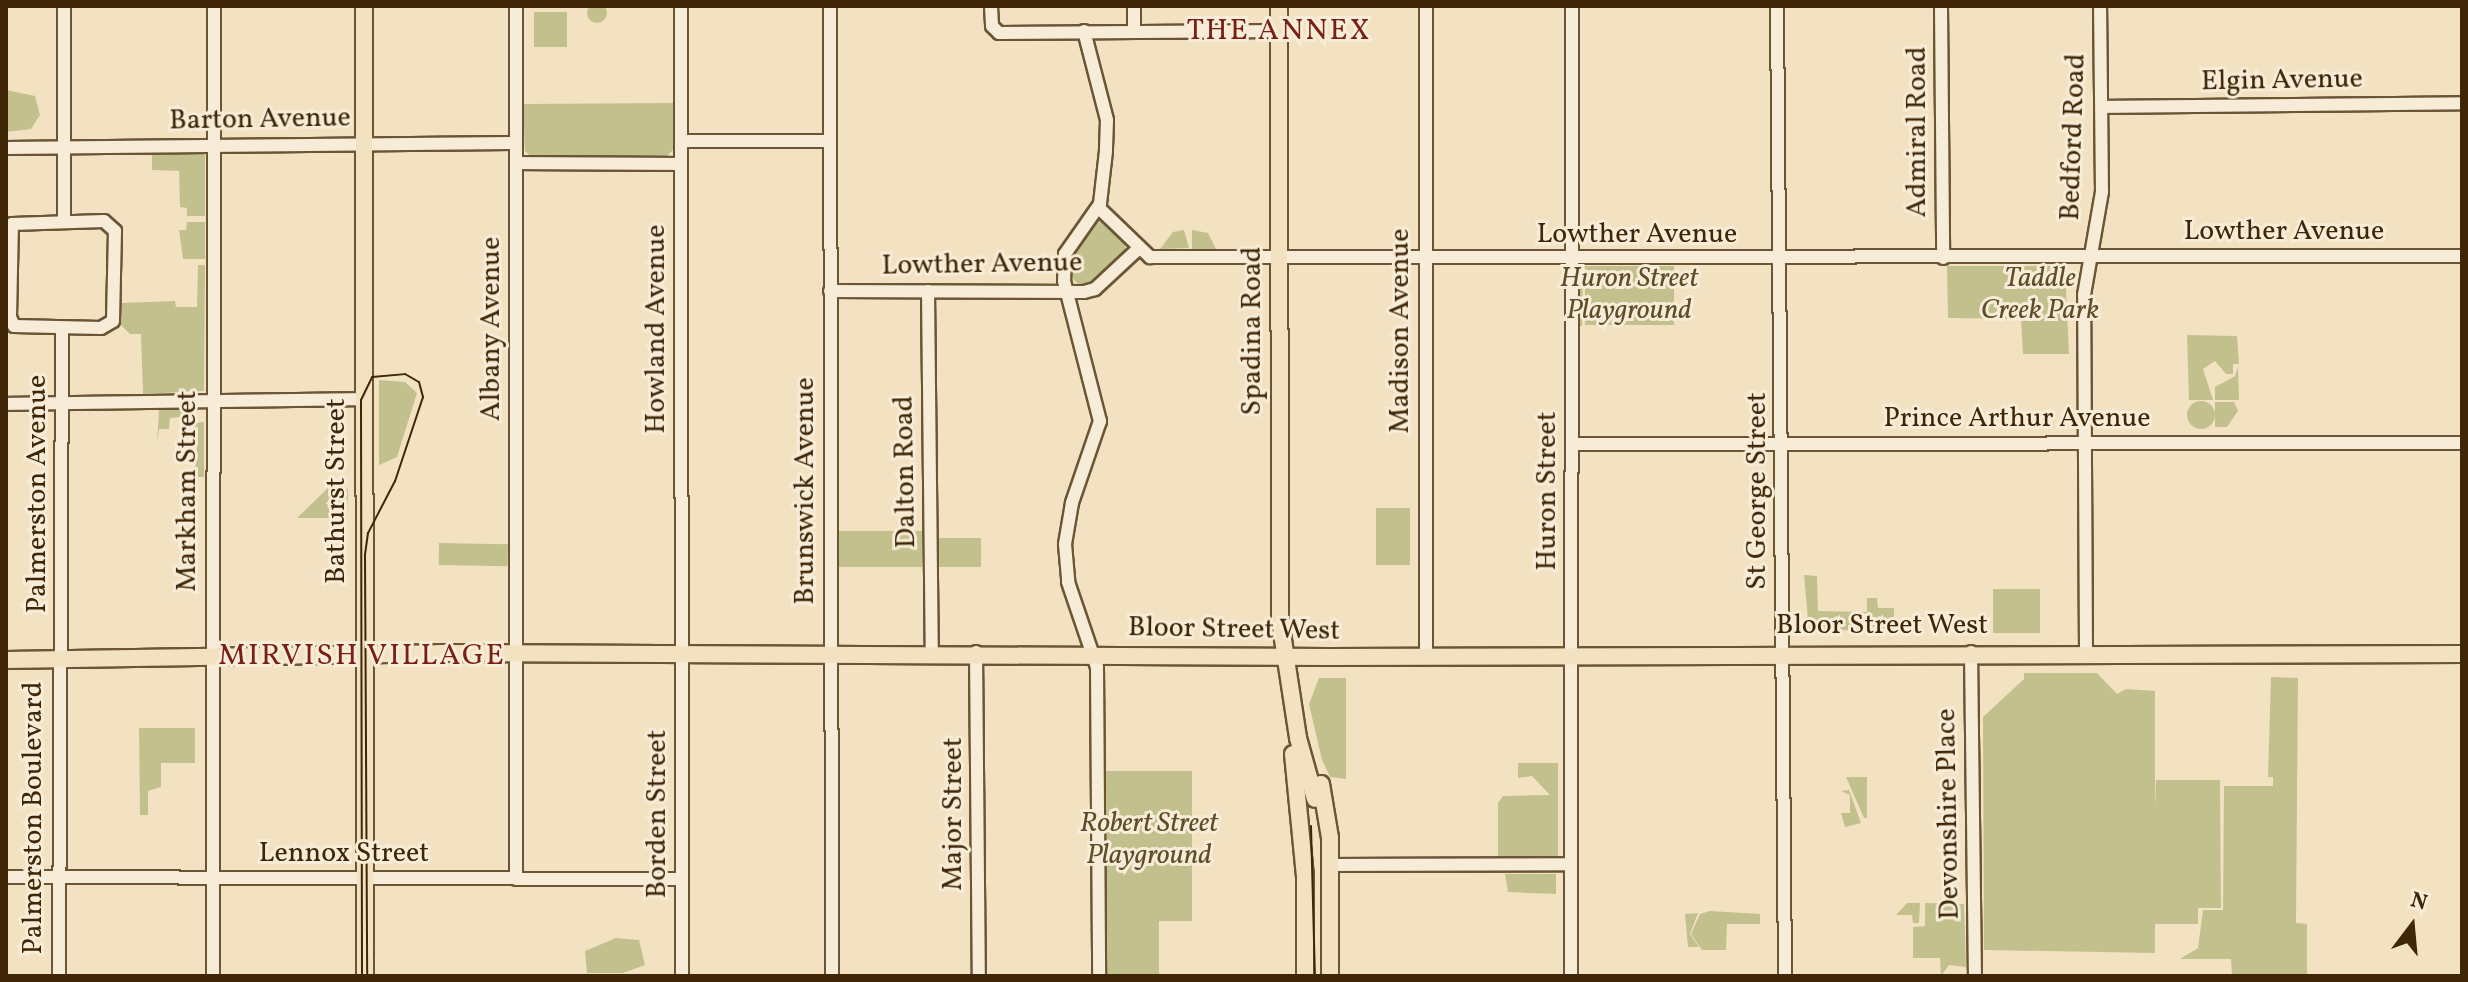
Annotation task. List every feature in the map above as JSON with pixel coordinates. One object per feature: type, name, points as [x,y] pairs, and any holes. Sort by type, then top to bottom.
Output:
[{"type":"main road","name":"Bathurst Street","points":[[364,6],[362,656],[365,976]]},
{"type":"main road","name":"Spadina Road","points":[[1279,6],[1284,656],[1298,738]]},
{"type":"main road","name":"Bloor Street West","points":[[6,660],[439,653],[830,652],[1284,656],[1782,652],[2462,654]]},
{"type":"main road","points":[[1305,976],[1313,800],[1309,747],[1298,738],[1292,751],[1313,800],[1330,865],[1330,976]]},
{"type":"street","points":[[64,6],[64,221]]},
{"type":"street","name":"Markham Street","points":[[213,976],[210,656],[215,401],[214,6]]},
{"type":"street","name":"Albany Avenue","points":[[516,6],[516,879]]},
{"type":"street","name":"Howland Avenue","points":[[681,6],[682,653]]},
{"type":"street","name":"Brunswick Avenue","points":[[830,6],[832,976]]},
{"type":"street","points":[[991,6],[996,32],[1279,31]]},
{"type":"street","points":[[1134,6],[1134,31]]},
{"type":"street","name":"Madison Avenue","points":[[1426,6],[1426,655]]},
{"type":"street","name":"Huron Street","points":[[1571,976],[1572,6]]},
{"type":"street","name":"St George Street","points":[[1777,6],[1785,976]]},
{"type":"street","name":"Admiral Road","points":[[1941,6],[1943,258]]},
{"type":"street","name":"Bedford Road","points":[[2086,652],[2088,257],[2102,192],[2100,6]]},
{"type":"street","points":[[1084,31],[1107,120],[1099,208],[1087,217],[1065,254],[1066,291],[1100,421],[1072,503],[1065,544],[1068,582],[1097,667],[1099,976]]},
{"type":"street","name":"Elgin Avenue","points":[[2102,107],[2462,103]]},
{"type":"street","points":[[682,141],[829,141]]},
{"type":"street","name":"Barton Avenue","points":[[6,148],[363,142],[515,143]]},
{"type":"street","points":[[516,163],[681,164]]},
{"type":"street","points":[[1099,208],[1107,211],[1138,249]]},
{"type":"street","points":[[64,221],[104,221],[114,228],[115,311],[106,327],[21,329],[10,320],[9,228],[19,222],[64,221]]},
{"type":"street","name":"Lowther Avenue","points":[[830,291],[1095,289],[1138,249],[1150,257],[1425,259],[2462,256]]},
{"type":"street","name":"Dalton Road","points":[[928,291],[932,652]]},
{"type":"street","name":"Palmerston Avenue","points":[[59,659],[62,328]]},
{"type":"street","points":[[6,404],[363,399]]},
{"type":"street","name":"Prince Arthur Avenue","points":[[1572,444],[2462,443]]},
{"type":"street","name":"Major Street","points":[[976,652],[979,976]]},
{"type":"street","name":"Devonshire Place","points":[[1971,652],[1975,976]]},
{"type":"street","name":"Borden Street","points":[[682,653],[682,976]]},
{"type":"street","name":"Palmerston Boulevard","points":[[59,659],[59,976]]},
{"type":"street","points":[[1330,865],[1570,864]]},
{"type":"street","name":"Lennox Street","points":[[6,877],[681,879]]},
{"type":"green space","points":[[597,3],[604,6],[607,13],[604,20],[597,23],[590,20],[587,13],[590,6]]},
{"type":"green space","points":[[534,12],[567,12],[567,47],[534,47]]},
{"type":"green space","points":[[6,90],[35,96],[40,115],[31,129],[6,132]]},
{"type":"green space","points":[[674,103],[674,149],[665,158],[533,158],[525,151],[523,104]]},
{"type":"green space","points":[[152,154],[205,154],[205,216],[187,216],[187,208],[180,207],[179,171],[152,170]]},
{"type":"green space","points":[[1102,216],[1125,240],[1126,254],[1088,284],[1078,284],[1068,274],[1070,255],[1093,217]]},
{"type":"green space","points":[[187,222],[205,222],[205,259],[183,259],[179,230],[186,230]]},
{"type":"green space","points":[[1184,230],[1189,248],[1160,249],[1173,232]]},
{"type":"green space","points":[[1192,230],[1208,233],[1216,249],[1192,249]]},
{"type":"green space","points":[[198,265],[205,265],[204,391],[143,394],[141,334],[130,334],[121,325],[121,303],[175,301],[176,307],[197,307]]},
{"type":"green space","name":"Huron Street Playground","points":[[1585,266],[1674,266],[1674,325],[1585,325]]},
{"type":"green space","name":"Taddle Creek Park","points":[[1947,266],[2065,266],[2069,354],[2023,354],[2021,319],[1948,318]]},
{"type":"green space","points":[[1578,268],[1583,268],[1582,326],[1578,326]]},
{"type":"green space","points":[[2187,335],[2237,336],[2239,364],[2233,364],[2233,374],[2226,374],[2215,361],[2203,369],[2213,400],[2189,400]]},
{"type":"green space","points":[[2238,366],[2239,400],[2215,400],[2215,387],[2235,376]]},
{"type":"green space","points":[[379,380],[405,382],[417,393],[397,457],[379,465]]},
{"type":"green space","points":[[2201,401],[2211,405],[2215,415],[2211,425],[2201,429],[2191,425],[2187,415],[2191,405]]},
{"type":"green space","points":[[2215,402],[2234,402],[2238,411],[2227,427],[2215,427]]},
{"type":"green space","points":[[159,409],[191,409],[191,416],[170,418],[169,429],[159,429],[157,445]]},
{"type":"green space","points":[[204,422],[204,477],[190,477],[195,475],[197,443],[193,423]]},
{"type":"green space","points":[[329,487],[348,489],[347,518],[297,518]]},
{"type":"green space","points":[[1376,508],[1410,508],[1410,565],[1376,565]]},
{"type":"green space","points":[[838,531],[922,531],[922,567],[838,567]]},
{"type":"green space","points":[[939,538],[981,538],[981,567],[939,567]]},
{"type":"green space","points":[[439,543],[508,544],[508,566],[439,565]]},
{"type":"green space","points":[[1804,575],[1817,576],[1818,611],[1867,612],[1867,598],[1877,598],[1878,608],[1894,608],[1894,629],[1809,631]]},
{"type":"green space","points":[[1993,589],[2040,589],[2040,633],[1993,633]]},
{"type":"green space","points":[[2024,673],[2097,673],[2117,694],[2126,689],[2155,691],[2155,809],[2156,780],[2220,780],[2221,908],[2198,908],[2198,924],[2155,924],[2155,953],[1984,950],[1983,717],[2024,679]]},
{"type":"green space","points":[[2271,677],[2298,678],[2296,923],[2307,924],[2307,976],[2232,976],[2231,959],[2180,959],[2198,948],[2203,910],[2223,910],[2224,786],[2273,786],[2273,777],[2268,777]]},
{"type":"green space","points":[[1319,678],[1346,678],[1346,779],[1330,777],[1322,760],[1309,704]]},
{"type":"green space","points":[[139,728],[195,728],[195,763],[161,763],[161,787],[148,791],[148,815],[140,815]]},
{"type":"green space","points":[[1518,763],[1558,763],[1558,858],[1498,858],[1498,803],[1503,796],[1550,795],[1532,776],[1518,778]]},
{"type":"green space","name":"Robert Street Playground","points":[[1104,771],[1192,771],[1192,921],[1159,921],[1159,976],[1106,976]]},
{"type":"green space","points":[[1846,777],[1867,777],[1867,818],[1864,818]]},
{"type":"green space","points":[[1849,790],[1861,823],[1845,827],[1841,813],[1850,813],[1850,795],[1841,791]]},
{"type":"green space","points":[[1505,874],[1556,874],[1556,894],[1508,892]]},
{"type":"green space","points":[[1907,903],[1920,903],[1919,923],[1913,923],[1912,915],[1896,915]]},
{"type":"green space","points":[[1925,903],[1964,904],[1966,967],[1949,965],[1941,976],[1940,958],[1913,958],[1913,927],[1925,926]]},
{"type":"green space","points":[[1710,911],[1760,914],[1760,924],[1727,924],[1726,950],[1702,950],[1691,934],[1700,914]]},
{"type":"green space","points":[[1698,913],[1690,934],[1699,947],[1688,947],[1685,914]]},
{"type":"green space","points":[[616,938],[639,940],[645,965],[623,973],[587,973],[585,951]]},
{"type":"tram line","points":[[362,976],[361,400],[372,377],[405,374],[419,382],[423,397],[395,481],[368,533],[365,555],[367,976]]},
{"type":"tram line","points":[[1311,826],[1315,976]]},
{"type":"district","name":"THE ANNEX","points":[[1279,31]]},
{"type":"district","name":"MIRVISH VILLAGE","points":[[362,656]]}]
